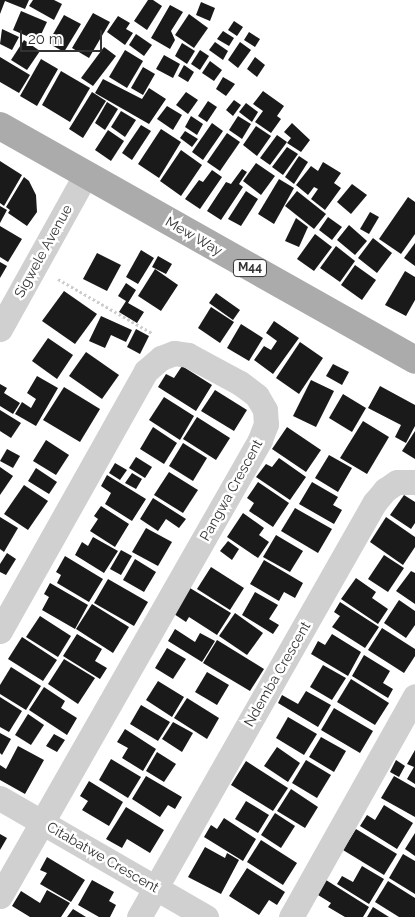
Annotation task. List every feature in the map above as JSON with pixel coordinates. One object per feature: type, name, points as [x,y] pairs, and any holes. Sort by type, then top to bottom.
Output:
[{"type":"main road","name":"Mew Way","points":[[0,126],[415,360]]},
{"type":"street","name":"Sigwele Avenue","points":[[0,329],[86,174]]},
{"type":"street","name":"Pangwa Crescent","points":[[0,896],[260,440],[266,424],[265,410],[257,396],[240,383],[188,354],[168,355]]},
{"type":"street","points":[[0,631],[146,371],[161,358],[168,355]]},
{"type":"street","name":"Ndemba Crescent","points":[[139,917],[375,502],[385,490],[398,482],[415,482]]},
{"type":"street","points":[[291,917],[415,696]]},
{"type":"street","name":"Citabatwe Crescent","points":[[0,798],[206,917]]},
{"type":"path","points":[[53,276],[159,337],[168,355]]},
{"type":"building","points":[[0,0],[29,0],[25,9],[5,1],[0,14]]},
{"type":"building","points":[[33,0],[54,0],[62,4],[54,20],[29,6]]},
{"type":"building","points":[[148,0],[153,0],[162,6],[147,30],[134,21]]},
{"type":"building","points":[[201,2],[215,8],[210,21],[196,15]]},
{"type":"building","points":[[170,5],[183,12],[171,31],[175,40],[170,49],[151,38]]},
{"type":"building","points":[[21,11],[47,22],[38,41],[13,30]]},
{"type":"building","points":[[93,13],[110,22],[89,58],[72,48]]},
{"type":"building","points":[[189,14],[208,28],[194,48],[175,35]]},
{"type":"building","points":[[64,15],[81,24],[64,52],[48,43]]},
{"type":"building","points":[[118,16],[130,23],[126,29],[133,33],[125,45],[107,32]]},
{"type":"building","points":[[234,21],[243,27],[237,36],[228,30]]},
{"type":"building","points":[[2,29],[19,37],[12,50],[0,44]]},
{"type":"building","points":[[223,31],[234,38],[229,46],[217,39]]},
{"type":"building","points":[[249,32],[260,39],[255,47],[244,40]]},
{"type":"building","points":[[136,34],[152,45],[144,56],[129,45]]},
{"type":"building","points":[[24,40],[40,51],[27,70],[11,60]]},
{"type":"building","points":[[215,42],[228,51],[223,60],[209,50]]},
{"type":"building","points":[[240,42],[251,50],[238,68],[228,60]]},
{"type":"building","points":[[182,43],[195,51],[187,64],[175,56]]},
{"type":"building","points":[[104,47],[116,56],[93,86],[81,78]]},
{"type":"building","points":[[125,50],[143,61],[127,88],[109,77]]},
{"type":"building","points":[[200,50],[209,56],[200,70],[191,64]]},
{"type":"building","points":[[164,55],[180,64],[173,78],[156,69]]},
{"type":"building","points":[[0,57],[30,75],[19,93],[0,82]]},
{"type":"building","points":[[255,57],[265,65],[257,77],[247,69]]},
{"type":"building","points":[[41,59],[58,69],[37,106],[20,96]]},
{"type":"building","points":[[210,61],[222,70],[214,81],[202,73]]},
{"type":"building","points":[[184,65],[194,72],[188,82],[178,76]]},
{"type":"building","points":[[143,67],[155,74],[143,95],[131,88]]},
{"type":"building","points":[[61,71],[90,88],[70,122],[42,105]]},
{"type":"building","points":[[223,77],[235,84],[226,96],[216,89]]},
{"type":"building","points":[[103,79],[142,99],[149,88],[166,99],[149,124],[95,93]]},
{"type":"building","points":[[263,91],[284,106],[277,116],[281,119],[271,133],[255,122],[263,111],[253,104]]},
{"type":"building","points":[[92,92],[106,101],[83,138],[69,129]]},
{"type":"building","points":[[186,92],[198,100],[188,114],[176,105]]},
{"type":"building","points":[[234,100],[241,105],[233,116],[226,110]]},
{"type":"building","points":[[208,101],[217,107],[207,122],[198,116]]},
{"type":"building","points":[[107,102],[118,109],[105,130],[95,123]]},
{"type":"building","points":[[246,103],[258,112],[252,122],[239,112]]},
{"type":"building","points":[[167,106],[182,115],[173,130],[157,119]]},
{"type":"building","points":[[121,111],[136,120],[125,137],[111,127]]},
{"type":"building","points":[[191,116],[203,124],[197,135],[185,127]]},
{"type":"building","points":[[238,116],[251,124],[242,139],[229,130]]},
{"type":"building","points":[[212,123],[223,131],[203,160],[192,152]]},
{"type":"building","points":[[292,123],[310,140],[301,152],[287,143],[291,138],[284,132]]},
{"type":"building","points":[[141,125],[151,131],[132,160],[122,153]]},
{"type":"building","points":[[256,126],[271,136],[257,156],[243,145]]},
{"type":"building","points":[[161,129],[181,142],[159,178],[138,164]]},
{"type":"building","points":[[108,130],[124,141],[111,161],[95,150]]},
{"type":"building","points":[[185,131],[198,139],[192,147],[180,138]]},
{"type":"building","points":[[227,133],[240,142],[220,171],[207,162]]},
{"type":"building","points":[[277,135],[287,142],[270,165],[260,158]]},
{"type":"building","points":[[287,147],[298,154],[283,175],[272,167]]},
{"type":"building","points":[[181,150],[202,165],[181,196],[160,181]]},
{"type":"building","points":[[299,156],[308,162],[294,184],[285,177]]},
{"type":"building","points":[[0,161],[22,175],[4,206],[0,203]]},
{"type":"building","points":[[323,162],[341,173],[334,183],[341,188],[325,210],[311,199],[318,189],[314,187],[308,195],[296,185],[311,166],[318,171]]},
{"type":"building","points":[[256,163],[275,176],[261,195],[243,181]]},
{"type":"building","points":[[242,169],[247,172],[239,184],[243,187],[221,220],[207,211],[226,182],[231,184]]},
{"type":"building","points":[[212,170],[222,177],[200,209],[185,199],[199,180],[203,182]]},
{"type":"building","points":[[24,177],[29,181],[36,195],[37,212],[27,226],[8,213],[10,210],[6,207]]},
{"type":"building","points":[[279,179],[294,188],[274,224],[258,214]]},
{"type":"building","points":[[352,184],[367,195],[351,214],[337,202]]},
{"type":"building","points":[[246,191],[258,199],[241,226],[228,219]]},
{"type":"building","points":[[297,191],[326,214],[314,229],[285,206]]},
{"type":"building","points":[[408,197],[415,202],[415,234],[401,254],[379,239]]},
{"type":"building","points":[[0,206],[7,210],[0,223]]},
{"type":"building","points":[[370,212],[379,217],[369,234],[360,229]]},
{"type":"building","points":[[328,217],[342,227],[332,240],[319,230]]},
{"type":"building","points":[[296,218],[308,227],[299,247],[285,241]]},
{"type":"building","points":[[349,225],[367,241],[355,255],[337,240]]},
{"type":"building","points":[[0,226],[22,239],[8,262],[0,257]]},
{"type":"building","points":[[315,234],[332,247],[314,271],[297,259]]},
{"type":"building","points":[[373,238],[392,253],[377,273],[358,258]]},
{"type":"building","points":[[415,243],[415,266],[404,258]]},
{"type":"building","points":[[336,246],[355,261],[340,282],[320,268]]},
{"type":"building","points":[[141,250],[154,258],[138,284],[126,277]]},
{"type":"building","points":[[97,253],[121,265],[107,291],[83,279]]},
{"type":"building","points":[[158,256],[172,264],[166,274],[152,267]]},
{"type":"building","points":[[0,262],[7,266],[0,278]]},
{"type":"building","points":[[355,265],[376,280],[362,300],[341,285]]},
{"type":"building","points":[[155,269],[178,285],[161,311],[138,296]]},
{"type":"building","points":[[405,271],[415,277],[415,300],[406,316],[385,305]]},
{"type":"building","points":[[126,283],[136,290],[128,303],[144,312],[137,323],[119,312],[126,301],[118,296]]},
{"type":"building","points":[[64,291],[97,314],[75,344],[42,321]]},
{"type":"building","points":[[216,293],[240,310],[233,320],[209,303]]},
{"type":"building","points":[[211,307],[234,322],[220,343],[198,328]]},
{"type":"building","points":[[101,316],[132,330],[126,342],[111,335],[105,348],[89,341]]},
{"type":"building","points":[[274,321],[299,338],[273,374],[254,360],[264,346],[271,350],[277,341],[266,333]]},
{"type":"building","points":[[241,324],[263,338],[249,361],[227,348]]},
{"type":"building","points":[[136,329],[149,336],[140,354],[127,347]]},
{"type":"building","points":[[48,338],[73,355],[57,379],[32,361]]},
{"type":"building","points":[[300,342],[323,358],[299,394],[276,378]]},
{"type":"building","points":[[86,352],[119,375],[102,399],[69,376]]},
{"type":"building","points":[[333,364],[349,372],[342,385],[326,376]]},
{"type":"building","points":[[182,366],[212,385],[196,411],[158,387],[166,374],[174,378]]},
{"type":"building","points":[[37,376],[58,388],[36,426],[15,414],[22,402],[31,408],[36,399],[27,393]]},
{"type":"building","points":[[311,380],[334,391],[316,427],[293,416]]},
{"type":"building","points":[[0,384],[7,388],[4,393],[20,403],[13,414],[0,406]]},
{"type":"building","points":[[380,386],[415,405],[415,426],[406,443],[395,437],[401,425],[368,408]]},
{"type":"building","points":[[64,387],[100,409],[80,442],[43,420]]},
{"type":"building","points":[[215,390],[247,410],[234,431],[201,411]]},
{"type":"building","points":[[343,394],[366,408],[352,432],[329,418]]},
{"type":"building","points":[[164,397],[194,416],[180,440],[149,420]]},
{"type":"building","points":[[0,410],[21,423],[11,438],[0,431]]},
{"type":"building","points":[[197,417],[230,438],[216,460],[183,439]]},
{"type":"building","points":[[363,421],[389,437],[367,474],[340,458]]},
{"type":"building","points":[[153,427],[177,443],[164,464],[140,449]]},
{"type":"building","points":[[287,427],[321,450],[306,472],[272,449]]},
{"type":"building","points":[[415,431],[415,459],[402,451]]},
{"type":"building","points":[[46,440],[69,455],[56,475],[33,461]]},
{"type":"building","points":[[183,443],[207,458],[193,481],[169,466]]},
{"type":"building","points":[[7,449],[20,456],[13,468],[0,461]]},
{"type":"building","points":[[329,455],[352,468],[338,492],[315,478]]},
{"type":"building","points":[[136,457],[152,467],[145,478],[129,468]]},
{"type":"building","points":[[279,458],[306,477],[290,500],[256,477],[266,464],[272,467]]},
{"type":"building","points":[[115,463],[127,470],[120,480],[109,473]]},
{"type":"building","points":[[0,467],[13,476],[0,495]]},
{"type":"building","points":[[36,468],[57,482],[49,494],[28,481]]},
{"type":"building","points":[[169,472],[198,490],[183,513],[154,495]]},
{"type":"building","points":[[132,473],[142,479],[136,489],[125,483]]},
{"type":"building","points":[[107,475],[146,499],[132,521],[105,504],[111,493],[101,486]]},
{"type":"building","points":[[258,482],[289,503],[273,527],[249,511],[254,503],[247,498]]},
{"type":"building","points":[[312,482],[338,497],[333,505],[342,510],[334,524],[299,504]]},
{"type":"building","points":[[24,485],[48,501],[28,530],[4,514]]},
{"type":"building","points":[[404,495],[415,502],[415,523],[411,529],[390,515]]},
{"type":"building","points":[[153,498],[186,519],[179,528],[166,519],[158,531],[140,519]]},
{"type":"building","points":[[101,506],[129,524],[115,547],[90,531],[98,519],[94,516]]},
{"type":"building","points":[[295,508],[332,529],[318,553],[281,531]]},
{"type":"building","points":[[243,513],[264,528],[259,535],[269,542],[258,558],[227,537]]},
{"type":"building","points":[[0,517],[18,528],[4,552],[0,549]]},
{"type":"building","points":[[386,517],[415,537],[415,547],[403,565],[370,542]]},
{"type":"building","points":[[146,528],[172,542],[158,566],[132,552]]},
{"type":"building","points":[[276,535],[303,551],[290,572],[263,557]]},
{"type":"building","points":[[93,537],[118,551],[104,573],[75,555],[82,542],[88,546]]},
{"type":"building","points":[[228,541],[239,549],[232,560],[220,551]]},
{"type":"building","points":[[121,550],[132,556],[121,575],[110,569]]},
{"type":"building","points":[[7,553],[16,559],[6,575],[0,572],[0,564]]},
{"type":"building","points":[[384,555],[404,568],[388,592],[368,579]]},
{"type":"building","points":[[65,556],[103,579],[89,602],[57,583],[61,575],[56,572]]},
{"type":"building","points":[[135,559],[156,572],[144,592],[123,580]]},
{"type":"building","points":[[264,560],[303,583],[295,598],[284,592],[279,601],[250,584]]},
{"type":"building","points":[[211,567],[244,588],[230,610],[197,589]]},
{"type":"building","points":[[411,571],[415,573],[415,604],[396,591]]},
{"type":"building","points":[[356,578],[376,592],[372,598],[388,609],[378,624],[341,599]]},
{"type":"building","points":[[108,579],[148,602],[134,626],[94,603]]},
{"type":"building","points":[[50,583],[88,605],[75,629],[42,610],[49,597],[44,594]]},
{"type":"building","points":[[190,588],[231,613],[217,635],[189,617],[186,622],[174,614]]},
{"type":"building","points":[[255,592],[278,605],[269,619],[279,625],[273,634],[242,615]]},
{"type":"building","points":[[399,600],[415,611],[415,625],[406,638],[384,623]]},
{"type":"building","points":[[340,602],[379,627],[365,648],[332,627],[340,616],[334,612]]},
{"type":"building","points":[[92,604],[129,627],[113,653],[76,629]]},
{"type":"building","points":[[235,613],[263,633],[247,655],[219,636]]},
{"type":"building","points":[[40,616],[71,636],[58,657],[26,637]]},
{"type":"building","points":[[382,628],[415,649],[415,656],[404,673],[368,650]]},
{"type":"building","points":[[175,629],[195,642],[200,633],[215,641],[202,662],[168,641]]},
{"type":"building","points":[[77,634],[102,649],[95,661],[107,668],[100,679],[63,656]]},
{"type":"building","points":[[332,634],[361,652],[348,676],[311,654],[318,641],[325,645]]},
{"type":"building","points":[[22,637],[57,660],[43,681],[8,659]]},
{"type":"building","points":[[217,640],[264,669],[250,691],[203,663]]},
{"type":"building","points":[[167,648],[186,659],[173,679],[155,668]]},
{"type":"building","points":[[364,655],[390,671],[383,683],[393,689],[388,698],[352,676]]},
{"type":"building","points":[[64,659],[95,678],[78,704],[48,684]]},
{"type":"building","points":[[323,665],[346,678],[332,700],[310,687]]},
{"type":"building","points":[[11,667],[41,686],[26,710],[0,694],[0,685]]},
{"type":"building","points":[[207,672],[229,685],[217,705],[195,692]]},
{"type":"building","points":[[351,679],[389,703],[375,725],[337,702]]},
{"type":"building","points":[[158,681],[184,697],[172,717],[146,700]]},
{"type":"building","points":[[44,687],[65,701],[61,708],[77,718],[67,735],[29,710]]},
{"type":"building","points":[[306,691],[331,705],[318,727],[278,703],[282,695],[298,704]]},
{"type":"building","points":[[0,697],[22,711],[9,732],[0,727]]},
{"type":"building","points":[[187,698],[219,718],[207,739],[174,718]]},
{"type":"building","points":[[141,705],[170,722],[158,741],[130,724]]},
{"type":"building","points":[[334,708],[373,731],[360,753],[321,730]]},
{"type":"building","points":[[28,714],[44,725],[31,745],[15,735]]},
{"type":"building","points":[[288,717],[317,734],[304,755],[276,738]]},
{"type":"building","points":[[173,722],[193,733],[182,752],[162,739]]},
{"type":"building","points":[[125,729],[156,749],[143,771],[122,758],[128,748],[117,742]]},
{"type":"building","points":[[0,733],[11,739],[2,755],[0,753]]},
{"type":"building","points":[[54,734],[65,740],[57,752],[46,746]]},
{"type":"building","points":[[321,737],[346,751],[334,772],[309,757]]},
{"type":"building","points":[[18,746],[44,760],[25,794],[0,780],[0,765],[6,769]]},
{"type":"building","points":[[277,747],[300,763],[288,782],[264,766]]},
{"type":"building","points":[[415,750],[415,784],[407,779],[414,767],[407,764]]},
{"type":"building","points":[[157,752],[176,764],[164,782],[146,771]]},
{"type":"building","points":[[111,759],[141,777],[128,798],[99,780]]},
{"type":"building","points":[[306,760],[331,775],[317,798],[292,783]]},
{"type":"building","points":[[396,760],[405,766],[399,777],[390,772]]},
{"type":"building","points":[[246,761],[288,788],[273,811],[231,785]]},
{"type":"building","points":[[146,776],[182,797],[175,809],[168,805],[160,817],[132,799]]},
{"type":"building","points":[[394,776],[415,788],[415,817],[381,798]]},
{"type":"building","points":[[89,781],[123,802],[109,826],[82,810],[88,801],[80,796]]},
{"type":"building","points":[[291,789],[318,807],[305,828],[277,811]]},
{"type":"building","points":[[246,801],[269,815],[258,833],[235,819]]},
{"type":"building","points":[[384,805],[413,823],[397,849],[360,826],[367,815],[375,820]]},
{"type":"building","points":[[126,807],[164,830],[150,853],[127,839],[122,848],[106,839]]},
{"type":"building","points":[[275,813],[295,826],[281,848],[261,835]]},
{"type":"building","points":[[224,818],[256,839],[243,861],[204,837],[211,825],[217,829]]},
{"type":"building","points":[[356,829],[397,854],[384,875],[343,850]]},
{"type":"building","points":[[415,833],[415,856],[405,849]]},
{"type":"building","points":[[0,834],[7,838],[0,850]]},
{"type":"building","points":[[261,840],[297,863],[283,885],[247,862]]},
{"type":"building","points":[[205,847],[225,858],[227,853],[239,860],[221,894],[188,877]]},
{"type":"building","points":[[403,854],[415,861],[415,894],[389,878]]},
{"type":"building","points":[[47,857],[85,880],[71,902],[40,884],[47,873],[40,870]]},
{"type":"building","points":[[362,866],[384,879],[369,904],[337,884],[342,876],[353,882]]},
{"type":"building","points":[[247,868],[285,892],[277,905],[269,900],[259,915],[229,896]]},
{"type":"building","points":[[92,880],[114,892],[109,901],[116,905],[110,917],[99,917],[78,905]]},
{"type":"building","points":[[326,880],[369,907],[363,917],[345,917],[328,907],[331,903],[318,895]]},
{"type":"building","points":[[388,881],[415,898],[415,917],[399,917],[375,902]]},
{"type":"building","points":[[47,890],[70,903],[61,917],[30,917],[12,906],[21,891],[40,903]]},
{"type":"building","points":[[373,907],[389,917],[367,917]]},
{"type":"building","points":[[73,909],[86,917],[67,917]]}]
